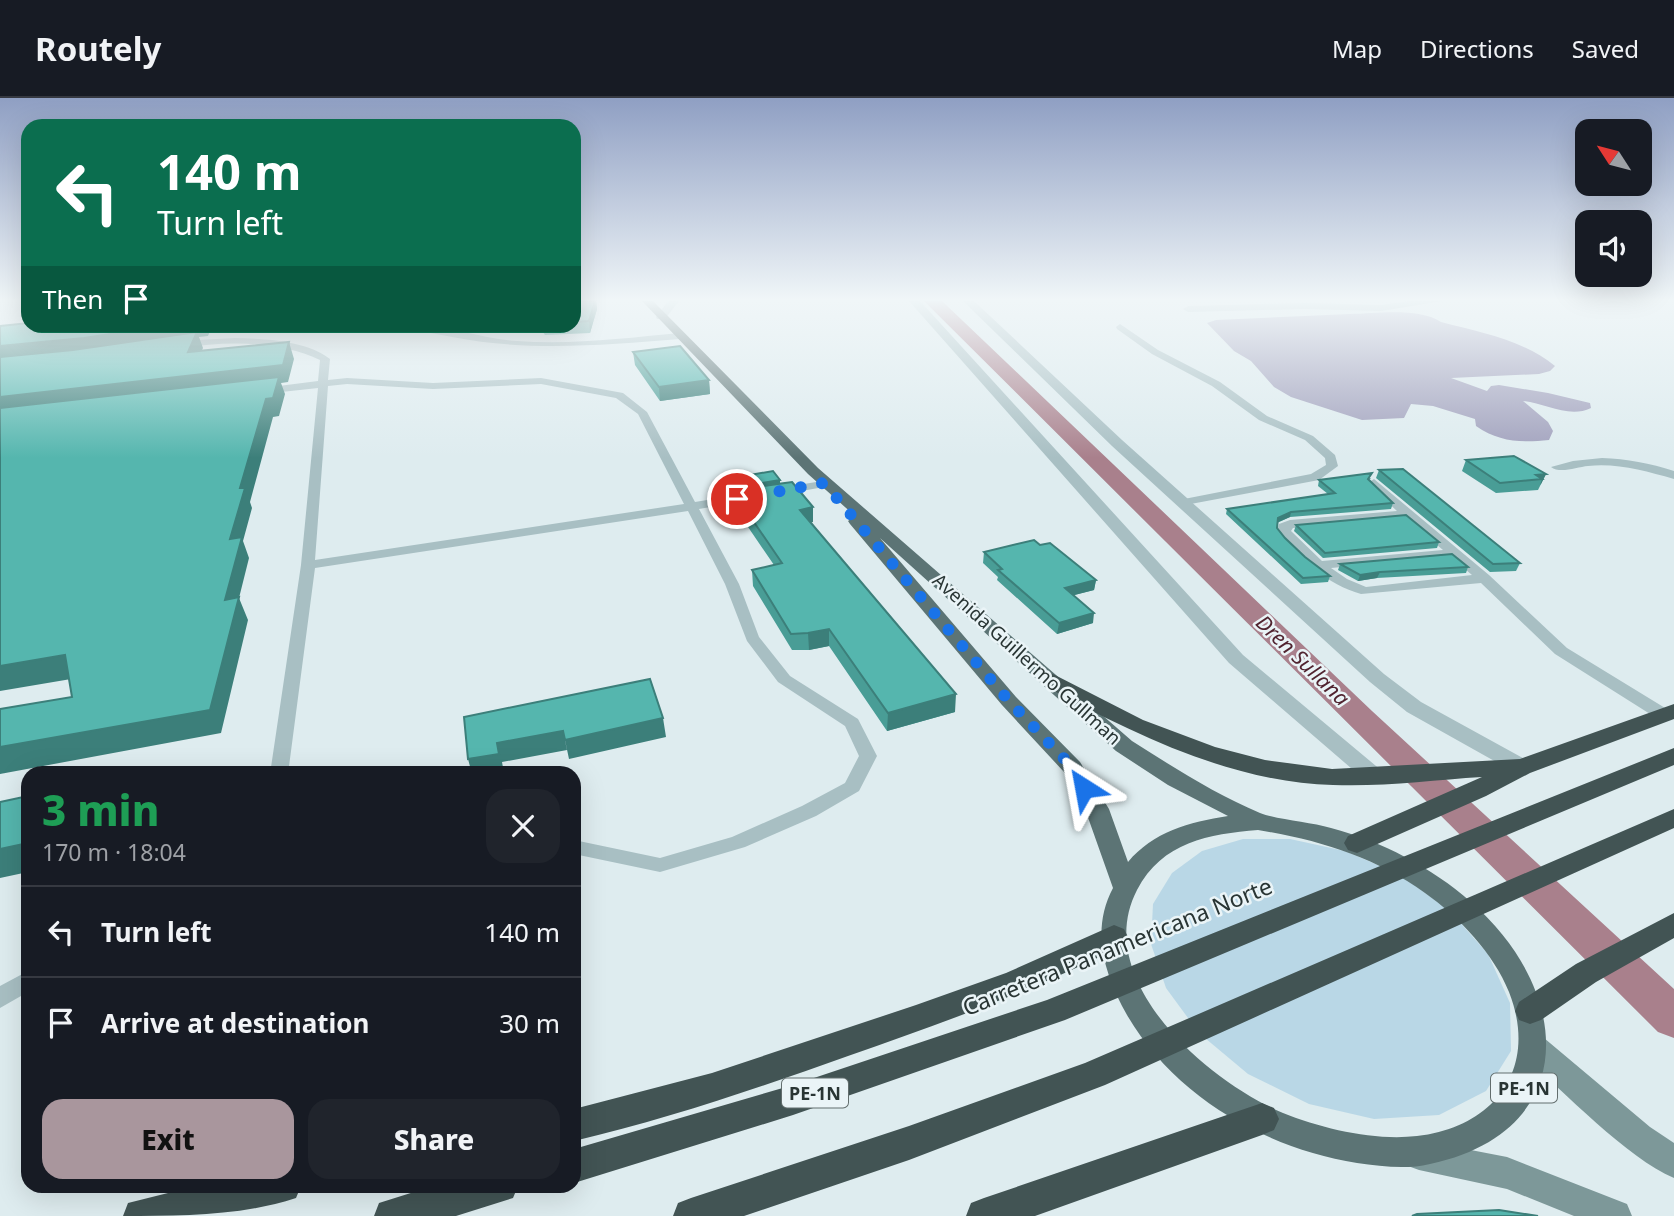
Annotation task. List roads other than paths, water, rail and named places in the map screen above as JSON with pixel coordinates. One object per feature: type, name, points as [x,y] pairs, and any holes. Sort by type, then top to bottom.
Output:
[{"type":"highway","points":[[1051,680],[1135,725],[1208,753],[1265,768],[1332,776],[1522,767]]},
{"type":"highway","points":[[1357,843],[1522,767],[1669,713]]},
{"type":"highway","name":"Carretera Panamericana Norte","points":[[581,1164],[793,1100],[1054,1011],[1674,756]]},
{"type":"highway","points":[[691,1216],[909,1143],[1094,1075],[1674,818]]},
{"type":"highway","points":[[1530,1011],[1586,972],[1674,924]]},
{"type":"highway","points":[[581,1123],[785,1064],[907,1022],[1021,980],[1114,937]]},
{"type":"highway","points":[[984,1216],[1262,1119]]},
{"type":"highway","points":[[141,1216],[250,1193]]},
{"type":"highway","points":[[392,1216],[475,1193]]},
{"type":"main road","name":"Avenida Guillermo Gullman","points":[[697,353],[819,477],[1124,746],[1176,780],[1258,822]]},
{"type":"main road","name":"Avenida Guillermo Gullman","points":[[819,477],[1009,701],[1072,767],[1097,809],[1124,886]]},
{"type":"main road","name":"PE-1N","points":[[1258,822],[1323,832],[1357,843],[1421,876],[1451,898],[1478,923],[1501,951],[1518,980],[1530,1011],[1534,1047],[1525,1088],[1499,1120],[1458,1143],[1405,1152],[1358,1150],[1310,1138],[1262,1119],[1212,1089],[1171,1053],[1140,1014],[1121,974],[1114,937],[1116,910],[1124,886],[1145,858],[1176,837],[1214,826],[1258,822]]},
{"type":"main road","points":[[1534,1047],[1639,1138],[1674,1162]]},
{"type":"main road","points":[[1405,1152],[1507,1173],[1615,1216]]},
{"type":"street","points":[[960,353],[1236,659],[1385,775]]},
{"type":"street","points":[[1023,353],[1377,678],[1414,707],[1522,767]]},
{"type":"lane","points":[[280,766],[308,565],[325,359],[308,353]]},
{"type":"lane","points":[[1156,353],[1216,384],[1263,418],[1309,438],[1331,457],[1332,466],[1314,477],[1184,503]]},
{"type":"lane","points":[[242,393],[347,381],[433,386],[541,381],[619,394],[642,412],[664,460],[732,584],[752,638],[784,679],[852,723],[869,757],[852,787],[809,811],[738,842],[660,865],[581,848]]},
{"type":"lane","points":[[1557,467],[1605,460],[1636,464],[1674,475]]},
{"type":"lane","points":[[308,565],[692,507],[819,477]]},
{"type":"lane","points":[[1374,483],[1484,578],[1561,651],[1669,713]]},
{"type":"lane","points":[[1408,514],[1290,524],[1284,527],[1284,532],[1341,583],[1366,591],[1484,578]]},
{"type":"lane","points":[[1320,565],[1455,553]]},
{"type":"lane","points":[[0,998],[21,984]]},
{"type":"waterway","name":"Dren Sullana","points":[[985,353],[1360,719],[1674,1018]]}]
